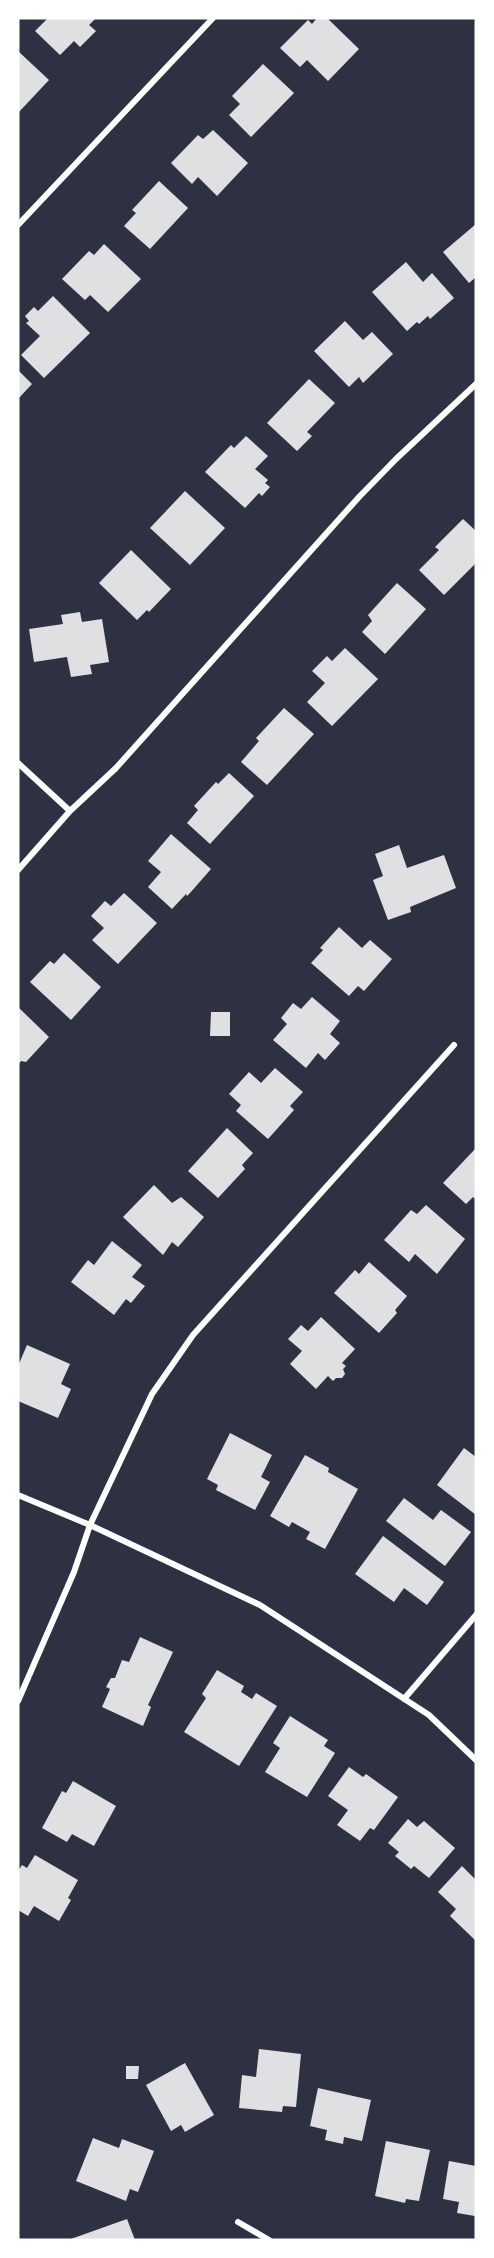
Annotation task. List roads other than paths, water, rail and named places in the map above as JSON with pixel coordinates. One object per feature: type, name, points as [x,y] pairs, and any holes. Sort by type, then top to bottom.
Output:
[{"type":"street","points":[[18,225],[213,18]]},
{"type":"street","points":[[18,870],[70,811],[116,768],[359,497],[476,384]]},
{"type":"street","points":[[18,763],[70,811]]},
{"type":"street","points":[[18,1701],[74,1572],[90,1525],[152,1394],[193,1335],[454,1045]]},
{"type":"street","points":[[18,1495],[90,1525],[260,1605],[429,1715],[476,1760]]},
{"type":"street","points":[[404,1699],[476,1615]]},
{"type":"street","points":[[238,2222],[269,2240]]}]
